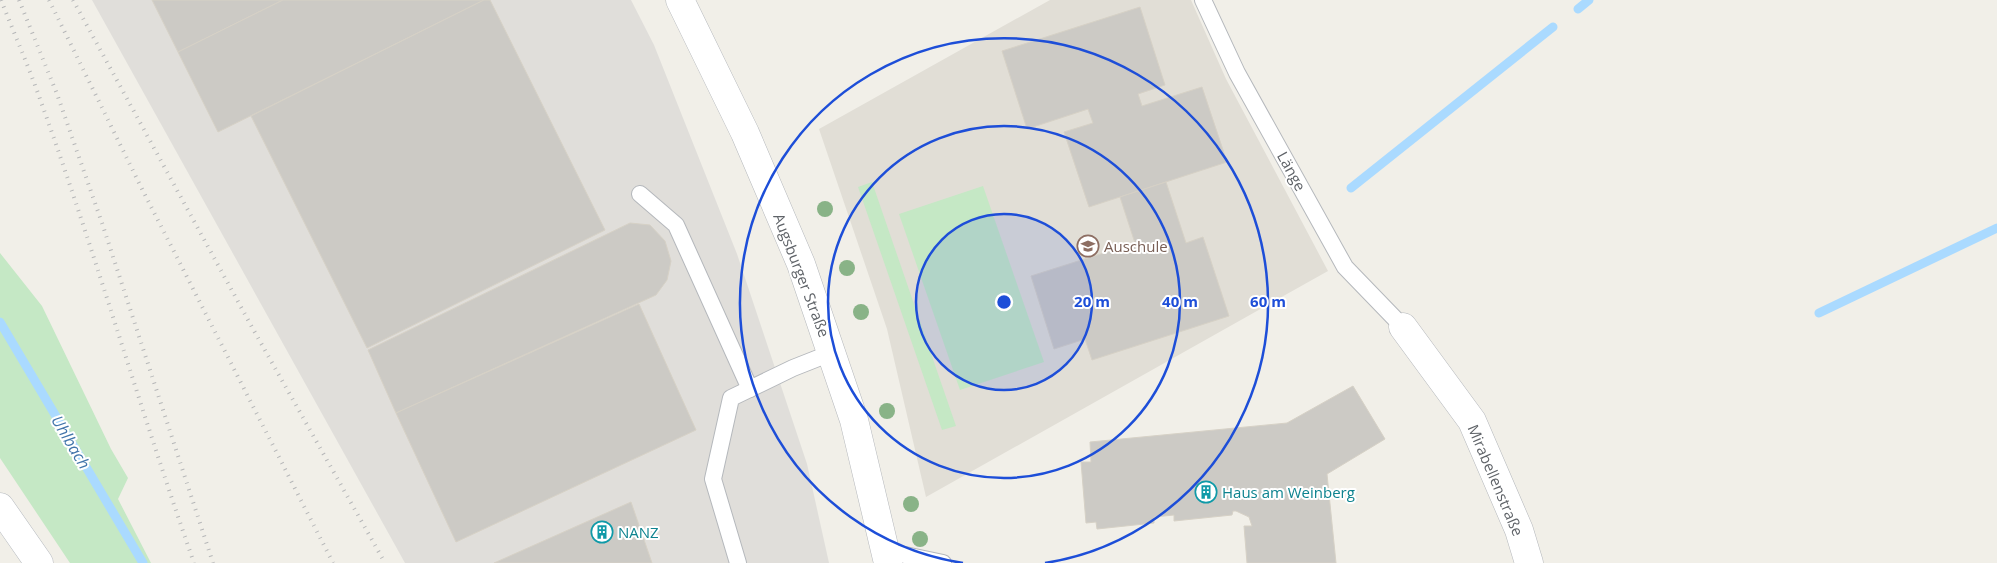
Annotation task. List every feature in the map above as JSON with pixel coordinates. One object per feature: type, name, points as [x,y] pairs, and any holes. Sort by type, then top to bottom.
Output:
[{"type":"street","name":"Augsburger Straße","points":[[680,0],[745,133],[801,264],[854,420],[887,557]]},
{"type":"street","name":"Mirabellenstraße","points":[[1403,327],[1472,421],[1519,530],[1529,563]]},
{"type":"street","points":[[0,507],[39,563]]},
{"type":"lane","name":"Länge","points":[[1203,0],[1237,73],[1345,267],[1403,327]]},
{"type":"lane","points":[[640,194],[676,225],[750,389]]},
{"type":"lane","points":[[738,563],[713,478],[731,398],[831,352]]},
{"type":"lane","points":[[887,557],[943,563]]},
{"type":"shaded area","points":[[92,0],[631,0],[654,45],[737,254],[807,464],[829,563],[405,563]]},
{"type":"shaded area","name":"Auschule","points":[[1050,0],[1191,0],[1226,79],[1328,271],[926,497],[887,329],[819,129]]},
{"type":"green space","points":[[872,182],[956,426],[942,430],[858,187]]},
{"type":"green space","points":[[983,186],[1044,362],[960,390],[899,214]]},
{"type":"green space","points":[[0,253],[42,306],[111,449],[128,478],[118,499],[151,563],[70,563],[0,458]]},
{"type":"building","points":[[152,0],[283,0],[178,52]]},
{"type":"building","points":[[283,0],[484,0],[218,132],[178,52]]},
{"type":"building","points":[[484,0],[490,0],[605,230],[367,348],[251,116]]},
{"type":"building","points":[[1140,7],[1165,85],[1138,94],[1142,106],[1202,87],[1227,162],[1089,207],[1064,132],[1093,123],[1088,109],[1027,129],[1002,51]]},
{"type":"building","points":[[1166,182],[1186,243],[1203,237],[1229,316],[1092,360],[1085,339],[1054,349],[1031,276],[1135,243],[1120,197]]},
{"type":"building","points":[[630,223],[650,225],[665,241],[671,261],[667,280],[656,295],[396,413],[368,350]]},
{"type":"building","points":[[639,304],[696,430],[456,542],[396,413]]},
{"type":"building","name":"Haus am Weinberg","points":[[1353,386],[1385,439],[1327,474],[1336,563],[1247,563],[1244,526],[1252,526],[1249,517],[1236,511],[1233,511],[1232,515],[1174,521],[1174,515],[1154,517],[1154,523],[1097,529],[1096,522],[1086,523],[1081,462],[1091,462],[1090,442],[1287,423]]},
{"type":"building","name":"NANZ","points":[[631,502],[652,563],[494,563]]},
{"type":"waterway","points":[[1578,9],[1589,0]]},
{"type":"waterway","points":[[1351,188],[1553,27]]},
{"type":"waterway","points":[[1819,313],[1997,228]]},
{"type":"waterway","name":"Uhlbach","points":[[0,322],[143,563]]},
{"type":"railway","points":[[1,0],[35,86],[60,157],[194,563]]},
{"type":"railway","points":[[19,0],[57,94],[103,226],[213,563]]},
{"type":"railway","points":[[49,0],[140,185],[333,563]]},
{"type":"railway","points":[[73,0],[253,329],[385,563]]},
{"type":"place","name":"Auschule","points":[[1088,246]]},
{"type":"place","name":"Haus am Weinberg","points":[[1206,492]]},
{"type":"place","name":"NANZ","points":[[602,532]]}]
